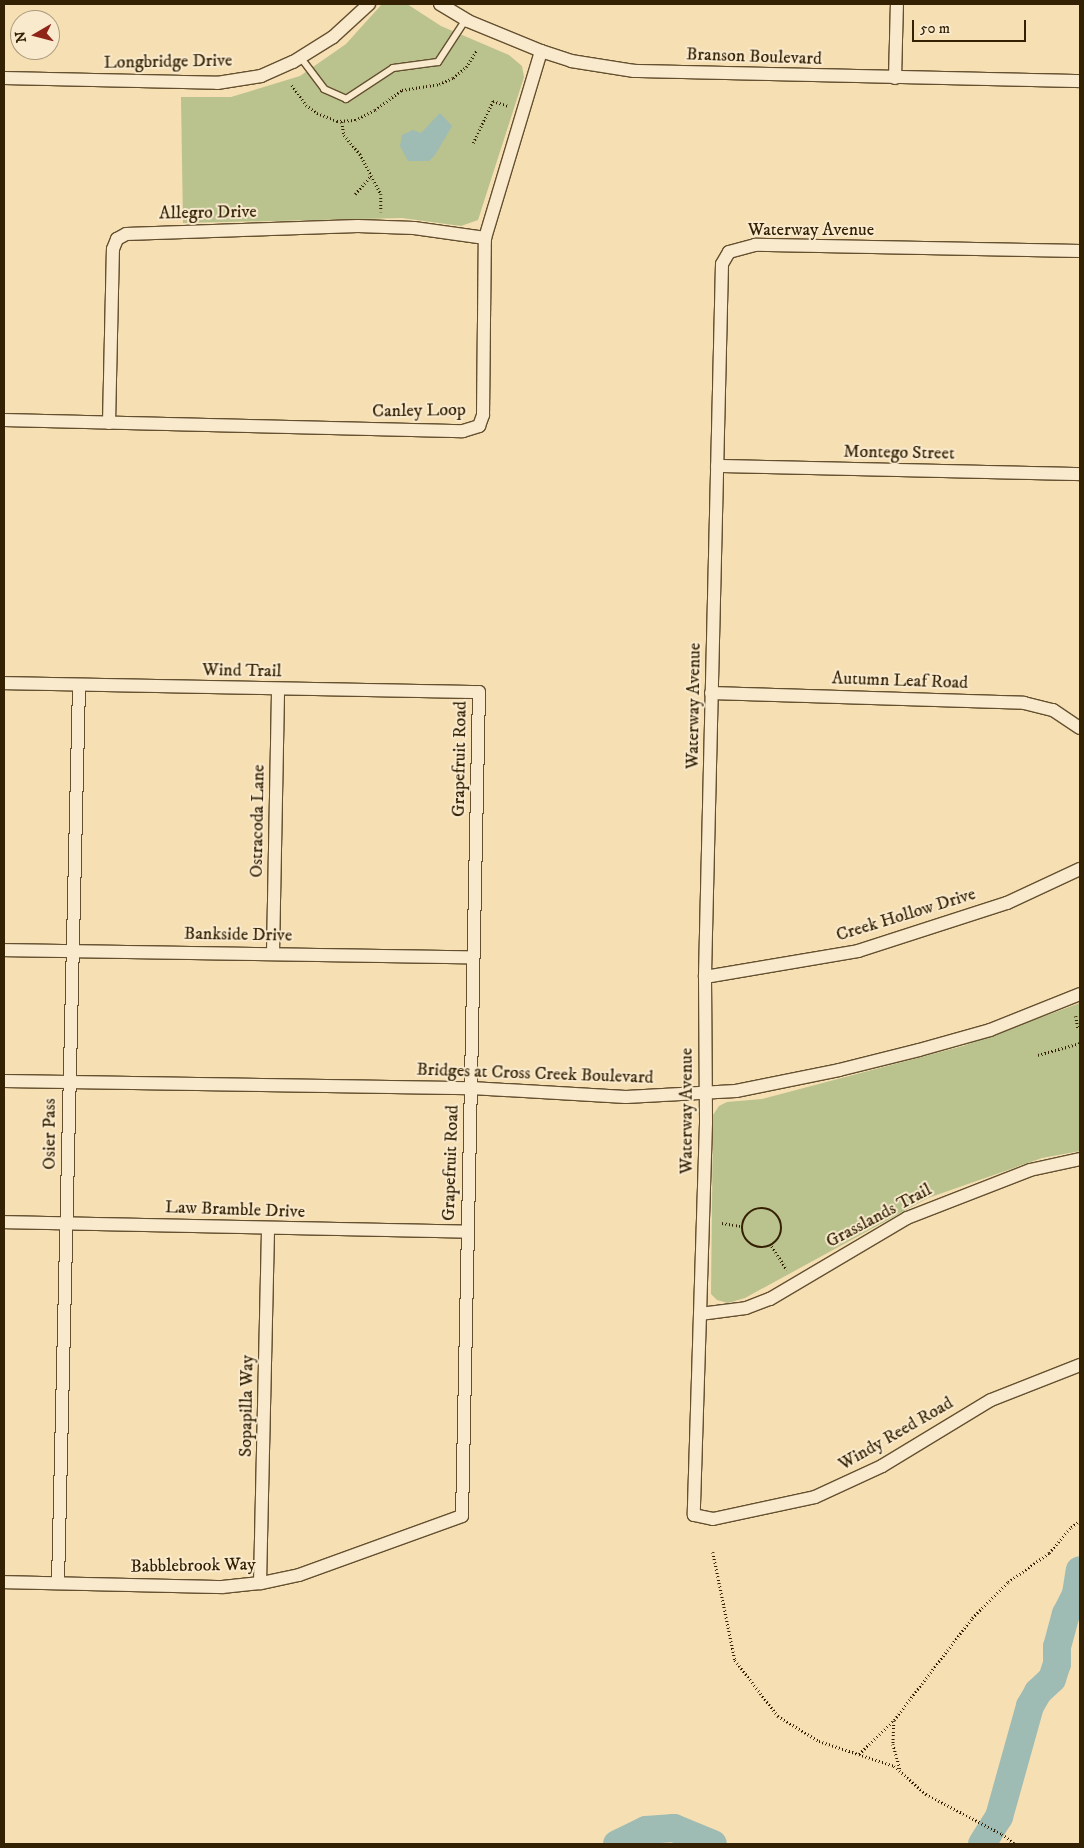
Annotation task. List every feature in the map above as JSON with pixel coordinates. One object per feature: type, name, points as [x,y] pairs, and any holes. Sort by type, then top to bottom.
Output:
[{"type":"street","name":"Longbridge Drive","points":[[4,78],[216,83],[261,76],[301,58],[333,37],[369,4]]},
{"type":"street","name":"Branson Boulevard","points":[[440,4],[466,19],[541,51],[571,61],[634,70],[895,78],[1080,81]]},
{"type":"street","points":[[895,78],[897,4]]},
{"type":"street","name":"Canley Loop","points":[[4,420],[463,431],[479,426],[483,415],[485,238],[541,51]]},
{"type":"street","name":"Allegro Drive","points":[[109,423],[113,249],[117,239],[126,234],[358,226],[414,228],[485,238]]},
{"type":"street","name":"Waterway Avenue","points":[[694,1515],[706,1123],[703,1093],[705,977],[722,264],[729,252],[755,245],[1080,251]]},
{"type":"street","name":"Montego Street","points":[[717,466],[1080,474]]},
{"type":"street","name":"Wind Trail","points":[[4,683],[479,692]]},
{"type":"street","name":"Osier Pass","points":[[58,1583],[67,1223],[68,1081],[79,685]]},
{"type":"street","name":"Ostracoda Lane","points":[[273,953],[278,689]]},
{"type":"street","name":"Grapefruit Road","points":[[462,1516],[466,1232],[471,1088],[472,957],[479,692]]},
{"type":"street","name":"Autumn Leaf Road","points":[[712,693],[1024,703],[1053,710],[1080,728]]},
{"type":"street","name":"Creek Hollow Drive","points":[[705,977],[858,951],[1007,903],[1080,869]]},
{"type":"street","name":"Bankside Drive","points":[[4,950],[472,957]]},
{"type":"street","name":"Bridges at Cross Creek Boulevard","points":[[4,1080],[471,1088],[626,1097],[736,1091],[919,1050],[990,1030],[1080,994]]},
{"type":"street","name":"Grasslands Trail","points":[[700,1314],[746,1308],[770,1299],[907,1218],[1022,1173],[1080,1159]]},
{"type":"street","name":"Law Bramble Drive","points":[[4,1222],[466,1232]]},
{"type":"street","name":"Sopapilla Way","points":[[260,1583],[268,1229]]},
{"type":"street","name":"Windy Reed Road","points":[[694,1515],[713,1519],[815,1497],[882,1466],[991,1400],[1080,1365]]},
{"type":"street","name":"Babblebrook Way","points":[[4,1582],[222,1587],[260,1583],[299,1575],[462,1516]]},
{"type":"lane","points":[[301,58],[324,89],[346,99],[393,68],[438,62],[466,19]]},
{"type":"path","points":[[292,85],[306,105],[317,113],[342,122],[363,117],[402,90],[438,84],[453,78],[466,67],[477,50]]},
{"type":"path","points":[[473,143],[493,102],[508,106]]},
{"type":"path","points":[[342,122],[344,135],[360,154],[370,177],[381,194],[381,212]]},
{"type":"path","points":[[355,194],[370,177]]},
{"type":"path","points":[[1076,1016],[1078,1029]]},
{"type":"path","points":[[1038,1055],[1080,1043]]},
{"type":"path","points":[[756,1209],[775,1213],[782,1231],[772,1246],[764,1249],[751,1246],[743,1236],[742,1226],[745,1217],[756,1209]]},
{"type":"path","points":[[722,1223],[742,1226]]},
{"type":"path","points":[[772,1246],[786,1270]]},
{"type":"path","points":[[859,1754],[894,1720],[972,1618],[1008,1582],[1049,1553],[1070,1527],[1080,1521]]},
{"type":"path","points":[[713,1552],[735,1660],[741,1672],[778,1716],[819,1741],[859,1754],[901,1771],[926,1794],[1002,1834],[1014,1844]]},
{"type":"path","points":[[894,1720],[893,1744],[901,1771]]},
{"type":"green space","points":[[382,4],[407,4],[441,26],[509,55],[522,66],[524,77],[478,220],[461,226],[402,218],[183,223],[181,97],[231,97],[300,76],[346,44]]},
{"type":"green space","points":[[1080,1003],[1080,1151],[1042,1158],[928,1198],[745,1298],[728,1303],[717,1300],[711,1294],[713,1115],[719,1106],[727,1102],[762,1099],[963,1046]]},
{"type":"water","points":[[440,113],[452,126],[435,155],[429,161],[408,161],[400,146],[402,135],[413,130],[421,133]]},
{"type":"waterway","points":[[982,1844],[999,1817],[1030,1706],[1038,1692],[1052,1679],[1057,1664],[1057,1647],[1066,1614],[1076,1594],[1080,1570]]},
{"type":"waterway","points":[[617,1844],[646,1830],[674,1828],[713,1844]]}]
